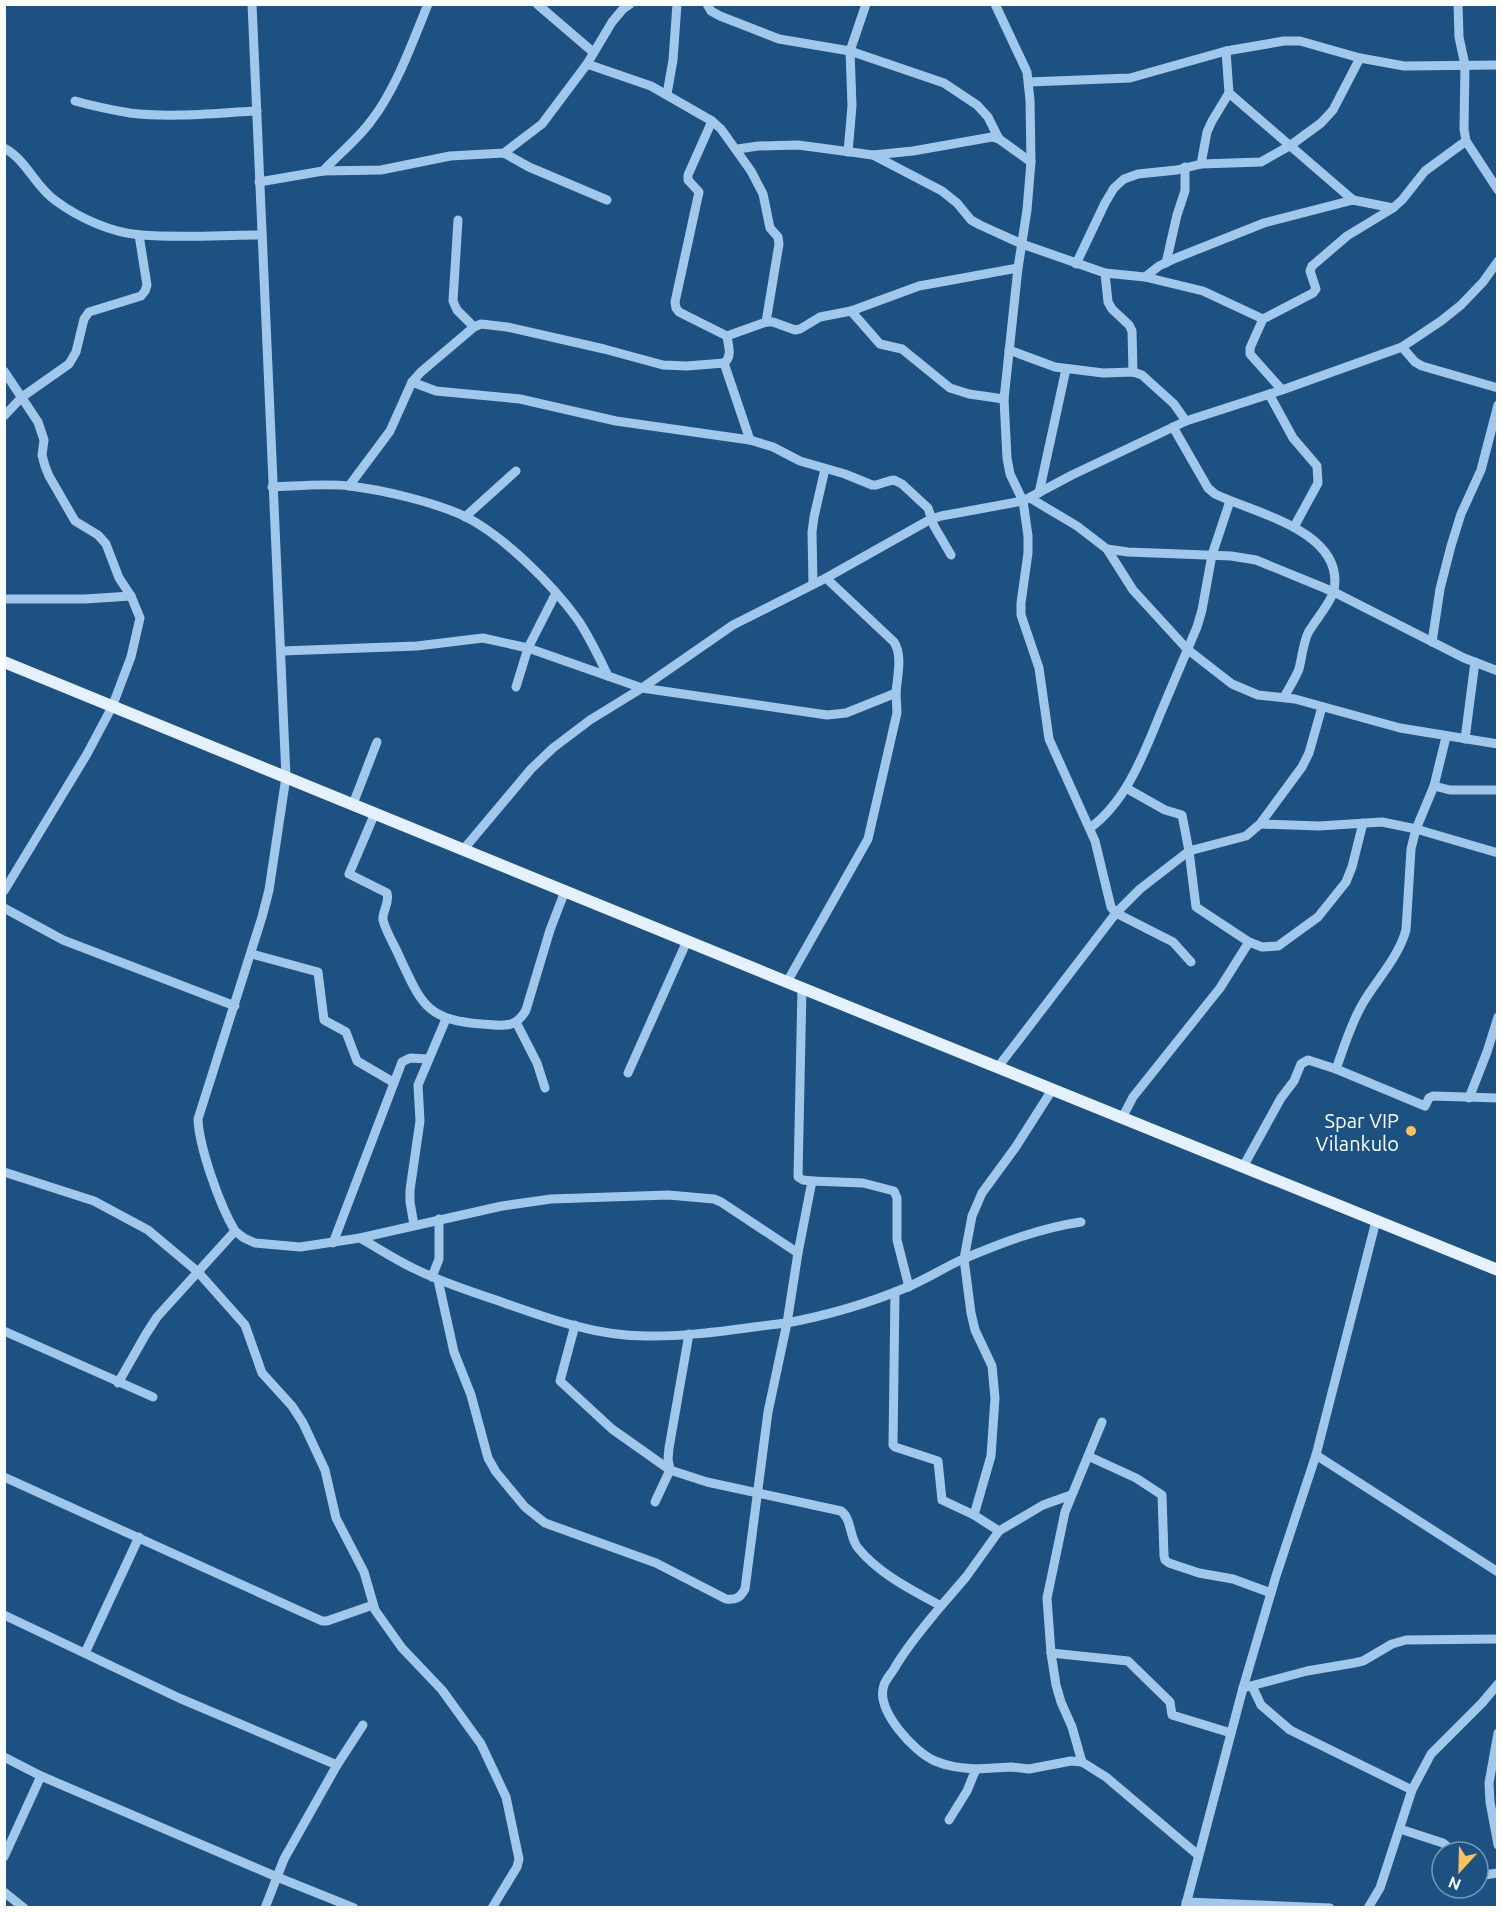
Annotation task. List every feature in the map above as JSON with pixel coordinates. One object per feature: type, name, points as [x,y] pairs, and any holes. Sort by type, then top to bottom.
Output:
[{"type":"main road","points":[[4,662],[1497,1270]]},
{"type":"street","points":[[252,4],[286,777],[269,890],[252,954],[198,1119],[202,1145],[221,1202],[235,1230],[244,1238],[255,1243],[300,1247],[360,1238],[502,1206],[550,1199],[643,1195],[714,1199],[798,1253]]},
{"type":"street","points":[[323,171],[371,121],[381,106],[402,65],[428,4]]},
{"type":"street","points":[[537,4],[593,52]]},
{"type":"street","points":[[504,153],[542,124],[587,64],[612,22],[630,4]]},
{"type":"street","points":[[667,94],[673,60],[677,4]]},
{"type":"street","points":[[707,4],[711,11],[720,16],[779,39],[850,51],[944,83],[977,105],[988,117],[999,139]]},
{"type":"street","points":[[848,152],[852,106],[850,51],[866,4]]},
{"type":"street","points":[[995,4],[1027,72],[1029,82],[1031,162],[1004,399],[1010,474],[1031,497],[1077,526],[1107,549],[1133,590],[1187,649],[1232,684],[1258,695],[1284,698],[1400,728],[1497,744]]},
{"type":"street","points":[[1458,4],[1459,37],[1465,65],[1464,129],[1466,141],[1497,190]]},
{"type":"street","points":[[1029,82],[1130,78],[1226,51],[1284,41],[1300,41],[1360,58],[1404,66],[1497,65]]},
{"type":"street","points":[[1201,164],[1207,132],[1229,93],[1226,51]]},
{"type":"street","points":[[1076,264],[1105,202],[1114,188],[1124,179],[1138,174],[1201,164],[1261,162],[1291,146],[1322,123],[1334,110],[1360,58]]},
{"type":"street","points":[[587,64],[651,86],[667,94],[712,121],[722,129],[738,149],[763,194],[770,228],[778,237],[779,244],[766,322]]},
{"type":"street","points":[[1229,93],[1353,200]]},
{"type":"street","points":[[75,101],[132,113],[162,115],[257,111]]},
{"type":"street","points":[[712,121],[688,175],[688,180],[699,192],[675,302],[678,312],[727,336],[766,322],[773,322],[795,330],[800,329],[820,316],[852,311],[919,286],[1018,268]]},
{"type":"street","points":[[738,149],[798,145],[873,155],[913,151],[992,137],[999,139],[1031,162]]},
{"type":"street","points":[[1282,390],[1251,354],[1250,348],[1263,318],[1313,293],[1316,289],[1310,271],[1312,266],[1347,236],[1393,208],[1425,171],[1466,141]]},
{"type":"street","points":[[4,148],[19,158],[39,185],[54,200],[102,225],[140,235],[262,235]]},
{"type":"street","points":[[259,182],[323,171],[381,170],[450,156],[504,153],[607,200]]},
{"type":"street","points":[[873,155],[942,191],[957,203],[971,220],[1022,244],[1105,273],[1145,276],[1203,291],[1263,318]]},
{"type":"street","points":[[1166,263],[1185,192],[1185,167]]},
{"type":"street","points":[[1145,276],[1166,263],[1264,223],[1353,200],[1393,208]]},
{"type":"street","points":[[458,220],[453,301],[457,310],[474,327]]},
{"type":"street","points":[[4,417],[22,398],[69,364],[75,352],[84,319],[89,312],[141,296],[145,291],[147,285],[140,235]]},
{"type":"street","points":[[463,850],[531,769],[553,748],[590,720],[642,688],[733,625],[826,578],[931,519],[1031,497],[1186,421],[1402,347],[1461,305],[1483,282],[1497,261]]},
{"type":"street","points":[[1105,273],[1108,302],[1132,331],[1132,372]]},
{"type":"street","points":[[852,311],[880,344],[902,349],[950,388],[969,394],[1004,399]]},
{"type":"street","points":[[349,486],[390,430],[412,382],[474,327],[481,324],[507,327],[663,365],[724,363],[730,355],[727,336]]},
{"type":"street","points":[[1402,347],[1415,362],[1422,366],[1497,387]]},
{"type":"street","points":[[1009,350],[1055,367],[1103,373],[1132,372],[1142,375],[1174,404],[1186,421]]},
{"type":"street","points":[[724,363],[750,440]]},
{"type":"street","points":[[1066,369],[1026,516],[1028,553],[1021,615],[1039,668],[1049,739],[1095,841],[1109,901],[1116,913],[1173,942],[1191,962]]},
{"type":"street","points":[[4,371],[38,422],[44,440],[42,456],[49,476],[75,521],[98,535],[106,544],[119,578],[131,596],[140,618],[131,657],[112,707],[87,754],[4,891]]},
{"type":"street","points":[[412,382],[436,391],[520,399],[616,421],[750,440],[773,447],[800,461],[845,474],[872,485],[876,486],[894,480],[902,484],[928,508],[931,519],[951,555]]},
{"type":"street","points":[[1269,394],[1293,438],[1317,466],[1318,483],[1294,527]]},
{"type":"street","points":[[1432,642],[1440,590],[1454,536],[1461,514],[1481,470],[1497,405]]},
{"type":"street","points":[[1173,427],[1208,489],[1230,501],[1294,527],[1320,545],[1329,559],[1333,569],[1334,592],[1309,632],[1295,677],[1284,698]]},
{"type":"street","points":[[1487,447],[1497,450]]},
{"type":"street","points":[[813,584],[812,532],[825,469]]},
{"type":"street","points":[[465,517],[516,471]]},
{"type":"street","points":[[272,487],[349,486],[405,497],[465,517],[514,552],[556,592],[587,635],[608,676]]},
{"type":"street","points":[[1090,828],[1102,819],[1126,788],[1152,732],[1202,610],[1212,555],[1230,501]]},
{"type":"street","points":[[1107,549],[1245,557],[1256,560],[1334,592],[1432,642],[1497,671]]},
{"type":"street","points":[[787,982],[868,840],[897,713],[899,654],[897,647],[826,578]]},
{"type":"street","points":[[516,687],[528,648],[556,592]]},
{"type":"street","points":[[4,599],[85,599],[131,596]]},
{"type":"street","points":[[282,651],[417,646],[483,638],[528,648],[642,688],[827,715],[846,713],[896,693]]},
{"type":"street","points":[[1465,739],[1475,662]]},
{"type":"street","points":[[998,1067],[1116,913],[1148,882],[1190,851],[1245,836],[1260,824],[1302,767],[1309,753],[1322,707]]},
{"type":"street","points":[[1336,1069],[1359,1011],[1396,955],[1403,940],[1406,930],[1411,849],[1416,829],[1434,786],[1446,736]]},
{"type":"street","points":[[353,804],[377,742]]},
{"type":"street","points":[[1434,786],[1450,790],[1497,790]]},
{"type":"street","points":[[1126,788],[1165,810],[1182,815],[1190,851],[1196,907],[1250,942],[1262,947],[1278,946],[1318,917],[1346,882],[1363,823]]},
{"type":"street","points":[[375,813],[349,874],[387,893],[383,921],[412,983],[424,1003],[446,1019],[465,1023],[508,1026],[516,1022],[526,1010],[550,930],[565,891]]},
{"type":"street","points":[[1260,824],[1319,826],[1382,822],[1416,829],[1497,853]]},
{"type":"street","points":[[4,908],[63,940],[235,1006]]},
{"type":"street","points":[[628,1072],[687,941]]},
{"type":"street","points":[[1122,1118],[1133,1097],[1220,988],[1250,942]]},
{"type":"street","points":[[252,954],[318,972],[324,1020],[346,1032],[357,1061],[361,1065],[393,1082]]},
{"type":"street","points":[[802,988],[798,1177],[812,1181],[863,1183],[894,1191],[897,1198],[897,1240],[909,1287]]},
{"type":"street","points":[[1469,1098],[1487,1052],[1497,1017]]},
{"type":"street","points":[[414,1225],[410,1190],[420,1121],[418,1085],[446,1019]]},
{"type":"street","points":[[516,1022],[537,1063],[545,1088]]},
{"type":"street","points":[[333,1243],[402,1062],[410,1058],[428,1059]]},
{"type":"street","points":[[1243,1167],[1281,1098],[1294,1081],[1301,1064],[1308,1060],[1336,1069],[1425,1106],[1433,1095],[1497,1098]]},
{"type":"street","points":[[974,1515],[991,1456],[995,1398],[992,1366],[975,1330],[971,1313],[964,1259],[972,1215],[982,1194],[1053,1090]]},
{"type":"street","points":[[4,1173],[94,1201],[148,1230],[198,1272],[245,1325],[262,1373],[292,1406],[303,1423],[325,1470],[336,1518],[364,1572],[373,1605],[379,1617],[402,1648],[442,1690],[481,1744],[503,1788],[519,1859],[517,1867],[492,1908]]},
{"type":"street","points":[[439,1219],[439,1259],[435,1278],[454,1352],[477,1414],[488,1458],[496,1472],[525,1507],[545,1523],[656,1563],[726,1599],[734,1600],[740,1597],[745,1589],[768,1412],[787,1323],[812,1181]]},
{"type":"street","points":[[1330,1908],[1186,1905],[1231,1733],[1248,1687],[1271,1593],[1316,1455],[1376,1221]]},
{"type":"street","points":[[360,1238],[435,1278],[531,1312],[574,1326],[645,1336],[689,1334],[787,1323],[853,1308],[909,1287],[964,1259],[1032,1232],[1081,1222]]},
{"type":"street","points":[[118,1383],[157,1317],[235,1230]]},
{"type":"street","points":[[895,1292],[894,1447],[938,1461],[942,1500],[974,1515],[999,1531]]},
{"type":"street","points":[[574,1326],[560,1377],[562,1384],[612,1429],[670,1470],[706,1482],[841,1511],[846,1514],[856,1547],[872,1563],[892,1578],[941,1606]]},
{"type":"street","points":[[4,1331],[153,1397]]},
{"type":"street","points":[[655,1502],[670,1470],[669,1448],[689,1334]]},
{"type":"street","points":[[1082,1762],[1072,1727],[1061,1702],[1051,1653],[1047,1598],[1059,1536],[1071,1495],[1102,1422]]},
{"type":"street","points":[[1316,1455],[1497,1572]]},
{"type":"street","points":[[1088,1456],[1136,1478],[1162,1495],[1164,1556],[1169,1563],[1199,1573],[1233,1579],[1271,1593]]},
{"type":"street","points":[[4,1477],[322,1621],[373,1605]]},
{"type":"street","points":[[1071,1495],[1043,1505],[999,1531],[966,1576],[904,1651],[884,1684],[883,1695],[890,1717],[915,1748],[933,1760],[949,1766],[976,1769],[1011,1767],[1029,1769],[1071,1761],[1082,1762],[1106,1777],[1198,1855]]},
{"type":"street","points":[[85,1653],[139,1537]]},
{"type":"street","points":[[4,1615],[179,1698],[337,1765]]},
{"type":"street","points":[[1248,1687],[1306,1671],[1354,1663],[1392,1644],[1406,1640],[1497,1639]]},
{"type":"street","points":[[1051,1653],[1128,1661],[1170,1702],[1172,1715],[1231,1733]]},
{"type":"street","points":[[1368,1908],[1380,1888],[1412,1790],[1431,1754],[1482,1703],[1497,1684]]},
{"type":"street","points":[[1248,1687],[1261,1705],[1290,1730],[1412,1790]]},
{"type":"street","points":[[265,1908],[284,1859],[337,1765],[363,1725]]},
{"type":"street","points":[[1497,1733],[1489,1783],[1497,1845]]},
{"type":"street","points":[[4,1757],[41,1776],[354,1908]]},
{"type":"street","points":[[949,1820],[968,1791],[976,1769]]},
{"type":"street","points":[[4,1857],[41,1776]]},
{"type":"street","points":[[1400,1829],[1434,1840]]},
{"type":"street","points":[[4,1892],[24,1908]]},
{"type":"place","name":"Spar VIP Vilankulo","points":[[1411,1131]]}]
